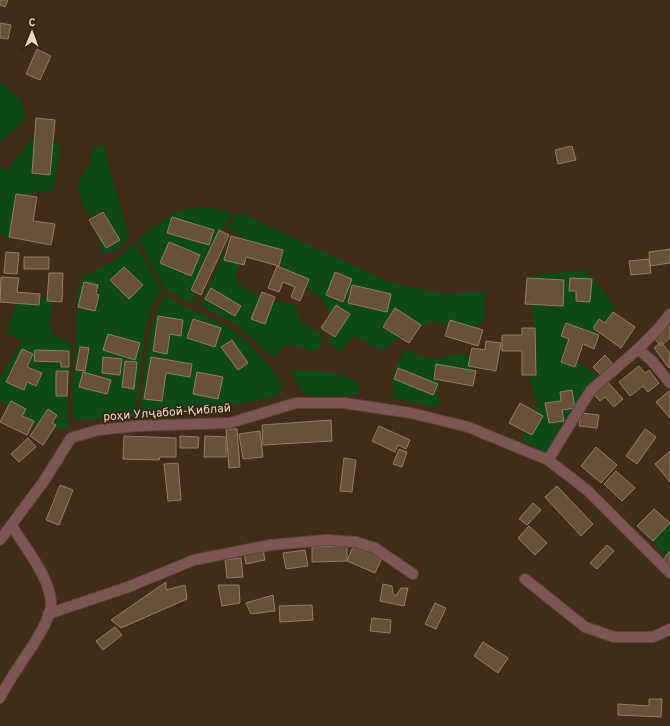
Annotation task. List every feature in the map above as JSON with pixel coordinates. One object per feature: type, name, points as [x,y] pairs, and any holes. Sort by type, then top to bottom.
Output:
[{"type":"street","points":[[548,460],[591,390],[638,349],[658,329],[670,314]]},
{"type":"street","points":[[638,349],[652,361],[670,383]]},
{"type":"street","name":"роҳи Улҷабой-Қиблаӣ","points":[[0,540],[12,526],[44,481],[71,438],[98,430],[137,426],[230,423],[296,403],[344,403],[411,413],[468,427],[548,460],[587,490],[670,573]]},
{"type":"street","points":[[0,698],[6,685],[35,640],[51,605],[47,585],[12,526]]},
{"type":"street","points":[[48,614],[128,587],[194,560],[270,545],[326,540],[356,542],[375,548],[413,574]]},
{"type":"street","points":[[525,580],[585,627],[614,637],[653,636],[670,629]]},
{"type":"green space","points":[[0,81],[21,100],[26,120],[0,142]]},
{"type":"green space","points":[[46,127],[61,149],[53,191],[30,193],[22,232],[6,239],[0,234],[0,167],[7,171],[27,144]]},
{"type":"green space","points":[[103,144],[129,237],[120,249],[102,254],[95,226],[82,203],[77,187],[82,174],[91,162],[91,151]]},
{"type":"green space","points":[[200,206],[233,212],[225,225],[192,304],[165,289],[138,239],[173,213]]},
{"type":"green space","points":[[236,214],[243,214],[391,283],[446,294],[486,291],[484,320],[468,333],[433,321],[408,333],[381,350],[354,336],[340,352],[328,341],[337,322],[319,297],[290,277],[274,255],[227,228]]},
{"type":"green space","points":[[135,242],[162,290],[152,304],[145,332],[135,417],[73,420],[72,393],[76,345],[77,291],[82,277],[117,258]]},
{"type":"green space","points":[[224,253],[240,259],[235,280],[253,294],[270,300],[296,305],[302,321],[323,335],[321,344],[318,348],[311,352],[303,348],[284,345],[274,358],[238,326],[200,305]]},
{"type":"green space","points":[[582,270],[587,273],[605,292],[616,308],[612,332],[575,336],[572,359],[597,375],[547,455],[521,440],[537,405],[526,368],[530,335],[534,325],[530,276]]},
{"type":"green space","points":[[165,295],[181,305],[223,324],[245,339],[268,364],[283,388],[274,397],[224,406],[140,417],[144,370],[149,337],[158,307]]},
{"type":"green space","points":[[53,297],[50,321],[52,331],[62,339],[72,343],[68,390],[68,429],[43,428],[18,417],[0,401],[0,378],[22,341],[6,332],[18,298]]},
{"type":"green space","points":[[405,350],[436,360],[449,355],[464,354],[481,357],[468,376],[441,371],[437,396],[440,402],[438,406],[432,407],[393,398],[392,375]]},
{"type":"green space","points":[[295,370],[322,371],[342,375],[350,378],[360,389],[358,393],[352,396],[306,396],[291,374]]},
{"type":"green space","points":[[662,523],[670,523],[670,562],[646,534]]},
{"type":"building","points":[[0,0],[8,0],[5,7],[0,5]]},
{"type":"building","points":[[0,23],[11,25],[8,39],[0,38]]},
{"type":"building","points":[[37,49],[51,56],[40,80],[26,74]]},
{"type":"building","points":[[36,118],[55,120],[50,175],[32,173]]},
{"type":"building","points":[[572,146],[576,160],[558,164],[555,150]]},
{"type":"building","points":[[16,194],[37,197],[33,221],[55,224],[51,245],[9,237]]},
{"type":"building","points":[[103,212],[120,240],[106,248],[89,220]]},
{"type":"building","points":[[172,217],[214,230],[209,245],[167,233]]},
{"type":"building","points":[[219,230],[229,235],[201,295],[191,290]]},
{"type":"building","points":[[231,236],[283,250],[279,266],[246,257],[244,265],[224,260]]},
{"type":"building","points":[[169,242],[200,255],[191,276],[160,263]]},
{"type":"building","points":[[670,249],[670,263],[650,266],[649,252]]},
{"type":"building","points":[[6,252],[19,253],[17,274],[4,273]]},
{"type":"building","points":[[24,257],[49,257],[49,269],[24,269]]},
{"type":"building","points":[[649,259],[651,273],[631,275],[629,261]]},
{"type":"building","points":[[277,266],[309,279],[300,301],[291,297],[295,287],[283,282],[279,292],[268,288]]},
{"type":"building","points":[[124,267],[143,285],[129,299],[110,280]]},
{"type":"building","points":[[335,272],[352,279],[343,302],[326,295]]},
{"type":"building","points":[[49,273],[63,273],[62,302],[47,301]]},
{"type":"building","points":[[1,277],[19,278],[17,292],[40,294],[39,305],[0,302]]},
{"type":"building","points":[[527,278],[564,280],[563,306],[525,304]]},
{"type":"building","points":[[570,278],[592,279],[590,302],[576,301],[576,291],[569,291]]},
{"type":"building","points":[[84,282],[98,285],[96,294],[99,295],[95,311],[78,307]]},
{"type":"building","points":[[352,285],[391,294],[387,312],[348,303]]},
{"type":"building","points":[[211,288],[241,306],[235,316],[205,299]]},
{"type":"building","points":[[262,292],[275,297],[265,324],[251,319]]},
{"type":"building","points":[[336,305],[350,314],[335,337],[321,328]]},
{"type":"building","points":[[395,308],[421,325],[409,343],[383,327]]},
{"type":"building","points":[[613,312],[635,327],[621,348],[593,328],[599,319],[605,323]]},
{"type":"building","points":[[158,316],[183,320],[181,336],[170,334],[167,354],[153,351]]},
{"type":"building","points":[[193,319],[221,328],[215,347],[187,338]]},
{"type":"building","points":[[450,320],[483,330],[478,346],[445,336]]},
{"type":"building","points":[[566,323],[599,335],[594,349],[583,344],[575,367],[561,362],[569,339],[561,336]]},
{"type":"building","points":[[668,325],[670,328],[670,338],[661,346],[653,337]]},
{"type":"building","points":[[522,328],[535,328],[536,375],[522,375],[522,351],[502,351],[502,335],[522,335]]},
{"type":"building","points":[[108,334],[140,343],[135,360],[103,350]]},
{"type":"building","points":[[232,340],[248,363],[238,370],[221,347]]},
{"type":"building","points":[[486,341],[501,343],[496,371],[468,366],[472,348],[485,350]]},
{"type":"building","points":[[661,342],[670,353],[669,368],[654,348]]},
{"type":"building","points":[[80,347],[89,348],[85,371],[76,370]]},
{"type":"building","points":[[22,349],[33,354],[27,367],[42,373],[36,386],[27,382],[24,390],[6,382]]},
{"type":"building","points":[[35,350],[69,351],[69,367],[61,367],[61,362],[34,361]]},
{"type":"building","points":[[605,355],[613,364],[601,375],[593,367]]},
{"type":"building","points":[[103,357],[122,359],[120,375],[102,373]]},
{"type":"building","points":[[151,357],[192,364],[190,377],[166,373],[162,401],[144,399]]},
{"type":"building","points":[[125,361],[137,362],[134,389],[122,387]]},
{"type":"building","points":[[436,364],[476,371],[473,386],[434,379]]},
{"type":"building","points":[[639,366],[645,373],[649,370],[659,383],[648,392],[643,386],[630,396],[619,382]]},
{"type":"building","points":[[398,368],[438,384],[433,395],[394,379]]},
{"type":"building","points":[[56,371],[68,371],[67,396],[56,396]]},
{"type":"building","points":[[83,372],[111,380],[107,394],[79,387]]},
{"type":"building","points":[[197,372],[223,377],[218,399],[193,394]]},
{"type":"building","points":[[606,380],[623,399],[614,407],[605,397],[600,401],[592,393]]},
{"type":"building","points":[[572,390],[575,408],[562,410],[564,421],[549,423],[545,403],[561,401],[560,392]]},
{"type":"building","points":[[669,391],[670,393],[670,418],[656,402]]},
{"type":"building","points":[[11,401],[26,409],[22,416],[34,421],[27,435],[0,422]]},
{"type":"building","points":[[520,403],[543,416],[532,435],[509,423]]},
{"type":"building","points":[[48,409],[57,415],[52,423],[56,425],[43,445],[30,436]]},
{"type":"building","points":[[581,413],[599,415],[597,428],[579,426]]},
{"type":"building","points":[[331,420],[332,441],[263,445],[262,425]]},
{"type":"building","points":[[379,426],[410,440],[406,449],[398,445],[395,452],[372,441]]},
{"type":"building","points":[[226,429],[237,429],[240,467],[229,468]]},
{"type":"building","points":[[645,429],[656,437],[637,464],[626,456]]},
{"type":"building","points":[[260,431],[263,457],[243,459],[239,434]]},
{"type":"building","points":[[124,436],[176,438],[176,457],[160,457],[159,460],[123,459]]},
{"type":"building","points":[[180,436],[199,437],[198,448],[180,448]]},
{"type":"building","points":[[205,436],[226,437],[226,457],[204,457]]},
{"type":"building","points":[[28,438],[36,447],[19,462],[11,454]]},
{"type":"building","points":[[596,447],[617,465],[601,483],[581,466]]},
{"type":"building","points":[[399,449],[407,452],[402,467],[393,464]]},
{"type":"building","points":[[670,451],[670,482],[655,464]]},
{"type":"building","points":[[344,458],[356,460],[352,492],[340,491]]},
{"type":"building","points":[[178,463],[181,500],[168,501],[164,464]]},
{"type":"building","points":[[616,471],[635,488],[622,501],[604,484]]},
{"type":"building","points":[[60,485],[73,490],[59,525],[46,520]]},
{"type":"building","points":[[557,486],[593,524],[581,536],[545,497]]},
{"type":"building","points":[[533,503],[541,510],[527,525],[519,519]]},
{"type":"building","points":[[654,509],[670,523],[653,541],[637,526]]},
{"type":"building","points":[[529,526],[547,543],[535,555],[518,538]]},
{"type":"building","points":[[354,544],[383,556],[375,573],[347,561]]},
{"type":"building","points":[[607,545],[614,551],[597,569],[590,563]]},
{"type":"building","points":[[347,546],[347,561],[312,562],[312,547]]},
{"type":"building","points":[[263,550],[265,560],[246,564],[244,553]]},
{"type":"building","points":[[305,550],[308,566],[286,569],[283,553]]},
{"type":"building","points":[[670,551],[670,565],[663,560]]},
{"type":"building","points":[[241,558],[243,577],[227,578],[225,560]]},
{"type":"building","points":[[166,582],[166,590],[185,585],[187,599],[121,628],[111,620]]},
{"type":"building","points":[[383,584],[392,586],[393,594],[396,596],[401,588],[408,588],[404,606],[380,601]]},
{"type":"building","points":[[218,585],[239,585],[240,603],[222,606]]},
{"type":"building","points":[[273,595],[275,611],[251,614],[246,603]]},
{"type":"building","points":[[435,603],[446,608],[436,629],[425,624]]},
{"type":"building","points":[[312,605],[313,620],[280,622],[279,606]]},
{"type":"building","points":[[372,618],[391,620],[390,633],[370,631]]},
{"type":"building","points":[[115,627],[122,635],[103,650],[96,641]]},
{"type":"building","points":[[483,642],[508,658],[498,673],[474,656]]},
{"type":"building","points":[[649,699],[662,699],[661,717],[618,715],[618,704],[649,706]]}]
